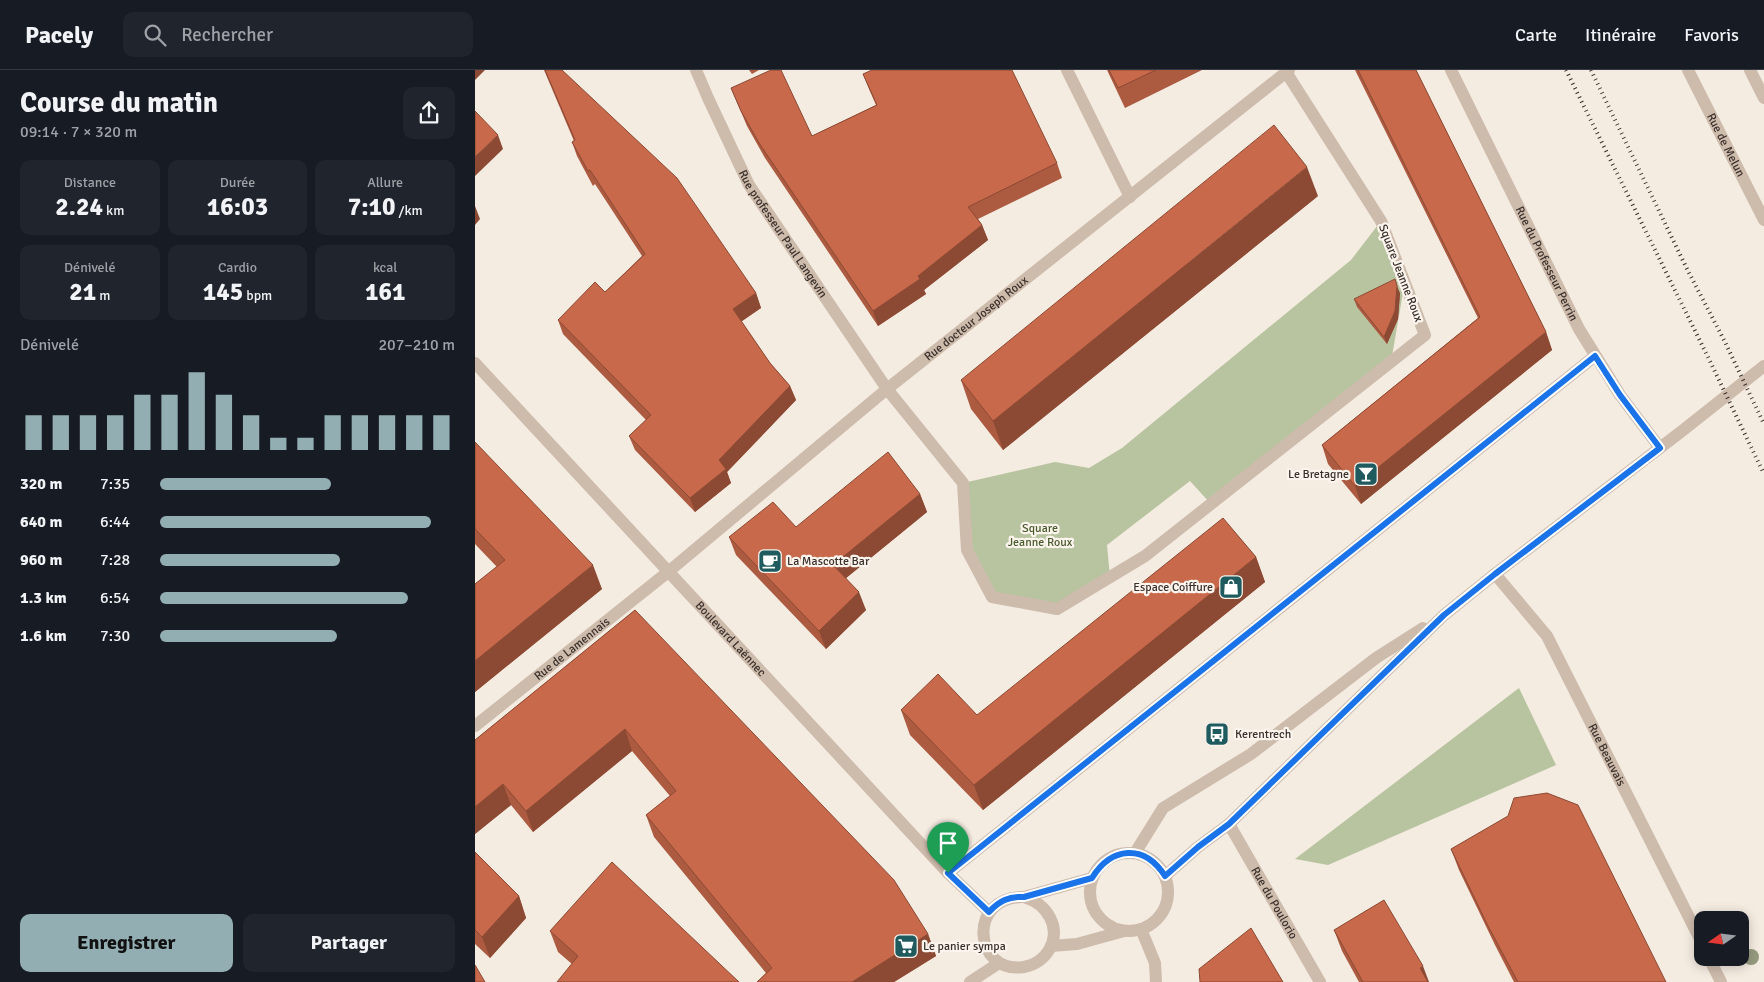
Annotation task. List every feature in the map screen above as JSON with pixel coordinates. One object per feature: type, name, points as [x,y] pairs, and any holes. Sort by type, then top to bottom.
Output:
[{"type":"street","name":"Rue professeur Paul Langevin","points":[[696,70],[707,98],[749,185],[887,389]]},
{"type":"street","points":[[1067,70],[1130,197]]},
{"type":"street","name":"Rue du Professeur Perrin","points":[[1451,70],[1579,329],[1620,395],[1660,448]]},
{"type":"street","name":"Rue de Melun","points":[[1688,70],[1764,220]]},
{"type":"street","points":[[1750,70],[1764,98]]},
{"type":"street","name":"Square Jeanne Roux","points":[[887,389],[963,483],[967,550],[992,596],[1057,609],[1145,556],[1425,335],[1381,221],[1287,71]]},
{"type":"street","name":"Rue docteur Joseph Roux","points":[[668,572],[887,389],[1287,71]]},
{"type":"street","points":[[948,873],[1595,356]]},
{"type":"street","name":"Boulevard Laënnec","points":[[475,363],[948,873],[989,912]]},
{"type":"street","points":[[1165,876],[1198,847],[1229,824],[1444,615],[1764,366]]},
{"type":"street","name":"Rue de Lamennais","points":[[475,726],[668,572]]},
{"type":"street","name":"Rue Beauvais","points":[[1495,574],[1547,636],[1694,927]]},
{"type":"street","points":[[1135,853],[1163,808],[1251,754],[1376,658],[1444,615]]},
{"type":"street","name":"Rue du Poulorio","points":[[1229,824],[1320,982]]},
{"type":"street","points":[[1051,946],[1077,944],[1126,930],[1141,929],[1153,923],[1162,914],[1167,902],[1168,889],[1165,876],[1158,865],[1148,857],[1135,853],[1122,853],[1109,858],[1099,867],[1092,878],[1090,890],[1091,902],[1097,912],[1109,925],[1126,930]]},
{"type":"street","points":[[1024,897],[1034,900],[1043,906],[1050,915],[1053,925],[1051,946],[1046,955],[1038,962],[1019,968],[1008,967],[999,963],[985,945],[983,934],[984,922],[989,912],[1004,900],[1024,897],[1092,878]]},
{"type":"street","points":[[1141,929],[1155,963],[1156,982]]},
{"type":"street","points":[[970,982],[999,963]]},
{"type":"street","points":[[1713,966],[1721,982]]},
{"type":"green space","name":"Square Jeanne Roux","points":[[1381,221],[1405,281],[1391,362],[1211,504],[1190,481],[1107,545],[1110,577],[1057,609],[992,597],[967,550],[963,483],[1055,462],[1089,468],[1122,448],[1351,260]]},
{"type":"green space","points":[[1519,688],[1556,765],[1328,865],[1295,859]]},
{"type":"building","points":[[545,70],[562,70],[677,178],[756,293],[733,309],[770,363],[790,386],[719,460],[726,469],[690,498],[629,436],[651,415],[558,320],[595,282],[605,292],[645,254],[590,170],[588,171],[572,142],[575,140]]},
{"type":"building","points":[[771,70],[781,70],[812,136],[877,105],[863,74],[872,70],[1012,70],[1057,163],[968,207],[982,225],[918,276],[920,279],[873,311],[759,143],[741,111],[731,88]]},
{"type":"building","points":[[1109,70],[1156,70],[1118,88]]},
{"type":"building","points":[[1358,70],[1416,70],[1546,332],[1355,486],[1322,445],[1480,317]]},
{"type":"building","points":[[475,111],[498,135],[475,157]]},
{"type":"building","points":[[1274,125],[1307,167],[993,421],[961,380]]},
{"type":"building","points":[[1395,279],[1397,286],[1395,311],[1384,337],[1354,299]]},
{"type":"building","points":[[475,442],[593,565],[475,661],[475,584],[505,560],[475,529]]},
{"type":"building","points":[[888,452],[920,494],[833,565],[859,592],[819,631],[729,537],[773,502],[796,527]]},
{"type":"building","points":[[1223,518],[1256,557],[974,785],[901,710],[938,674],[977,715]]},
{"type":"building","points":[[635,610],[894,880],[928,934],[852,982],[757,982],[772,968],[646,815],[676,791],[625,729],[526,811],[503,784],[475,807],[475,740]]},
{"type":"building","points":[[1547,793],[1578,805],[1666,982],[1518,982],[1487,924],[1451,849],[1508,816],[1514,798]]},
{"type":"building","points":[[475,852],[519,896],[482,937],[475,930]]},
{"type":"building","points":[[612,862],[739,982],[557,982],[578,956],[550,931]]},
{"type":"building","points":[[1384,900],[1423,966],[1420,968],[1428,982],[1363,982],[1334,930]]},
{"type":"building","points":[[1251,928],[1283,982],[1200,982],[1199,969]]},
{"type":"building","points":[[475,965],[485,982],[475,982]]},
{"type":"railway","points":[[1566,70],[1764,474]]},
{"type":"railway","points":[[1591,70],[1764,424]]},
{"type":"place","name":"Le Bretagne","points":[[1366,474]]},
{"type":"place","name":"La Mascotte Bar","points":[[770,561]]},
{"type":"place","name":"Espace Coiffure","points":[[1231,587]]},
{"type":"place","name":"Kerentrech","points":[[1217,734]]},
{"type":"place","name":"Le panier sympa","points":[[906,946]]},
{"type":"route","points":[[1595,356],[1620,395],[1660,448],[1444,615],[1229,824],[1198,847],[1165,876],[1158,865],[1148,857],[1135,853],[1122,853],[1109,858],[1099,867],[1092,878],[1024,897],[1004,900],[989,912],[948,873],[1595,356]]}]
